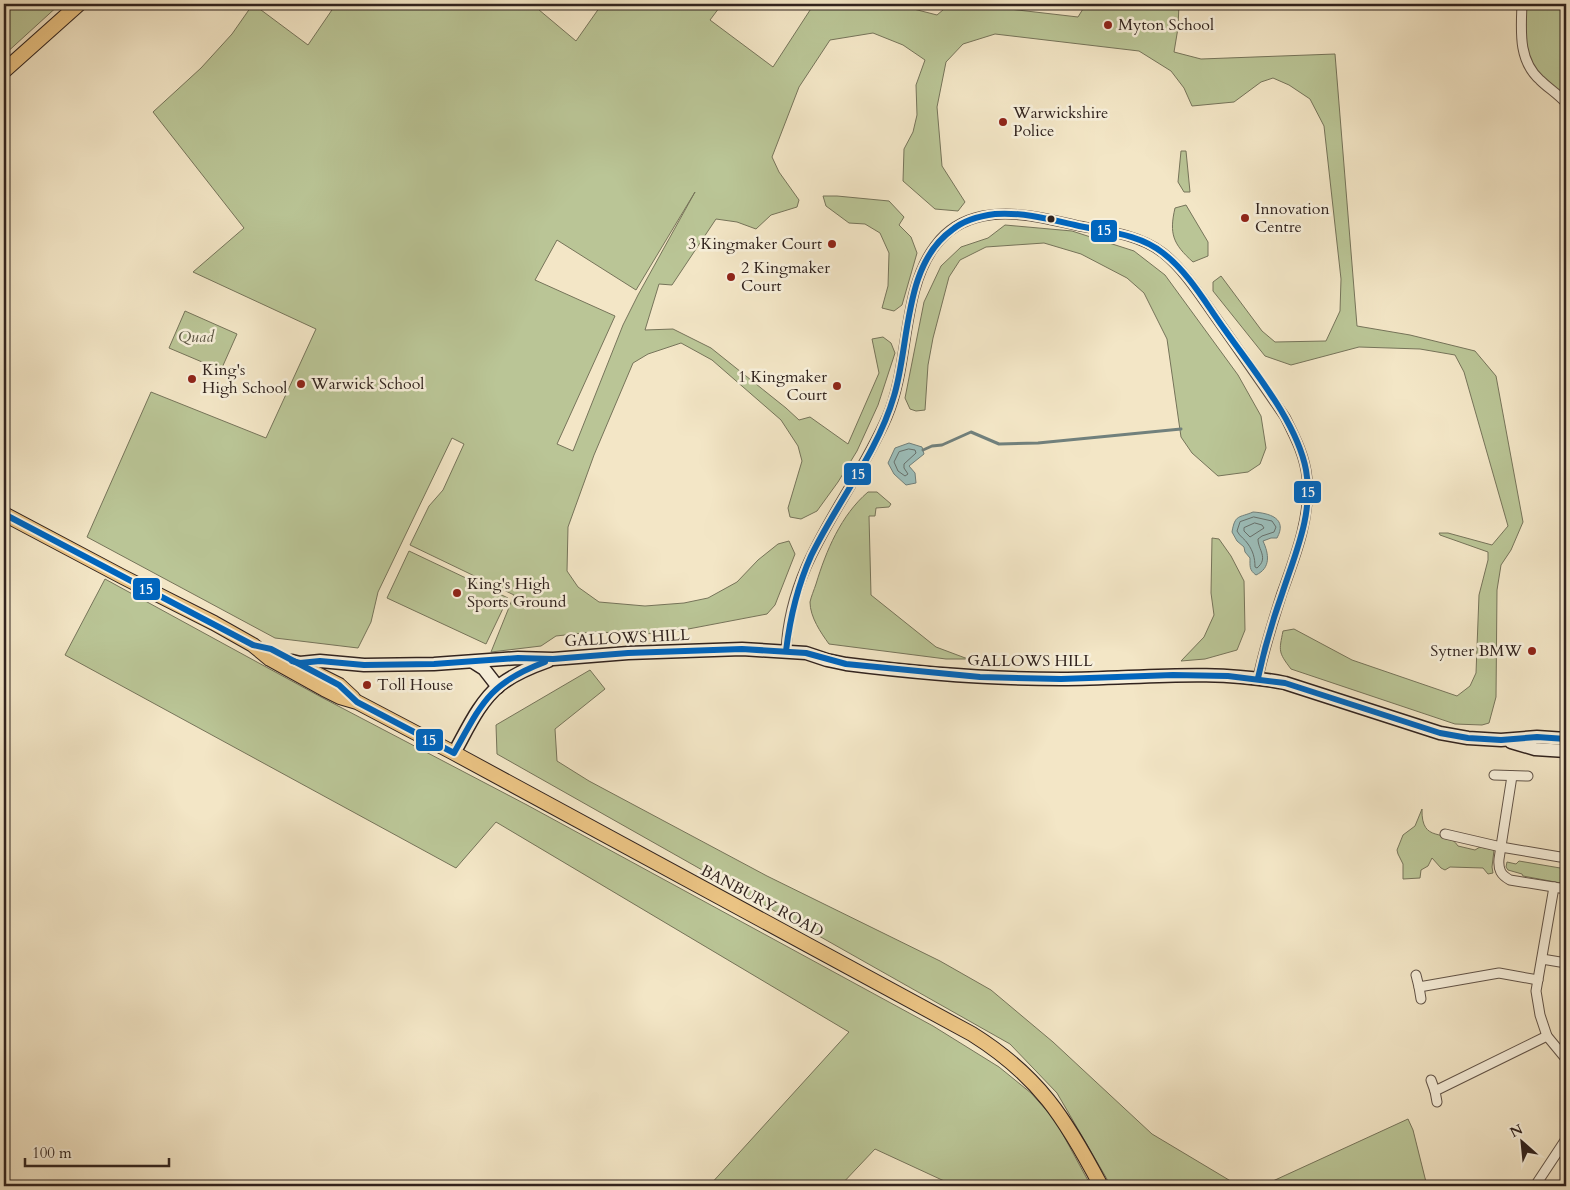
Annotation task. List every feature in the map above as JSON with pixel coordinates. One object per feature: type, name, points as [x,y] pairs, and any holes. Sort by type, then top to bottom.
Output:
[{"type":"main road","points":[[4,72],[79,4]]},
{"type":"main road","name":"BANBURY ROAD","points":[[4,514],[253,645],[270,659],[340,697],[357,702],[454,753],[730,904],[958,1025],[987,1043],[1023,1072],[1047,1097],[1068,1127],[1101,1186]]},
{"type":"main road","name":"BANBURY ROAD","points":[[253,645],[271,649],[339,686],[357,702]]},
{"type":"street","points":[[1522,4],[1521,44],[1524,57],[1535,75],[1566,103]]},
{"type":"street","points":[[786,651],[793,602],[816,542],[878,436],[895,398],[912,308],[923,266],[935,246],[953,228],[972,219],[1002,214],[1034,216],[1119,233],[1162,252],[1190,282],[1295,435],[1307,479],[1305,517],[1297,552],[1273,622],[1258,678]]},
{"type":"street","name":"GALLOWS HILL","points":[[292,661],[300,663],[320,661],[364,665],[434,664],[518,658],[552,659],[628,653],[726,649],[806,653],[884,673],[1062,679],[1200,674],[1258,678],[1308,690],[1440,733],[1468,738],[1501,740],[1536,737],[1566,739]]},
{"type":"street","name":"GALLOWS HILL","points":[[454,753],[482,704],[498,687],[523,671],[552,659]]},
{"type":"street","points":[[473,662],[484,669],[498,687]]},
{"type":"street","name":"GALLOWS HILL","points":[[1501,740],[1535,749],[1566,751]]},
{"type":"street","points":[[1494,774],[1528,776]]},
{"type":"street","points":[[1512,776],[1498,866],[1503,876],[1510,880],[1566,889]]},
{"type":"street","points":[[1446,834],[1566,858]]},
{"type":"street","points":[[1554,887],[1536,991],[1537,1003],[1547,1036],[1566,1059]]},
{"type":"street","points":[[1542,959],[1566,963]]},
{"type":"street","points":[[1419,987],[1499,973],[1538,980]]},
{"type":"street","points":[[1416,975],[1421,999]]},
{"type":"street","points":[[1434,1091],[1547,1036]]},
{"type":"street","points":[[1431,1080],[1436,1102]]},
{"type":"street","points":[[1535,1186],[1566,1139]]},
{"type":"green space","points":[[4,4],[60,4],[4,55]]},
{"type":"green space","name":"Warwick School","points":[[253,4],[308,45],[336,4],[532,4],[576,41],[602,4],[722,4],[710,20],[773,67],[814,4],[894,4],[937,15],[950,4],[966,4],[1078,17],[1086,4],[1179,4],[1174,52],[1201,59],[1335,54],[1357,326],[1410,335],[1475,351],[1496,376],[1523,522],[1511,550],[1501,565],[1497,590],[1496,697],[1489,723],[1482,725],[1455,724],[1291,669],[1284,659],[1280,647],[1283,631],[1294,629],[1352,660],[1457,696],[1470,686],[1476,673],[1479,595],[1488,560],[1488,552],[1440,535],[1439,533],[1448,533],[1492,545],[1508,526],[1464,372],[1455,355],[1420,349],[1359,347],[1291,365],[1265,356],[1213,291],[1213,282],[1221,276],[1262,331],[1275,342],[1326,341],[1340,311],[1341,279],[1324,126],[1310,99],[1289,85],[1273,78],[1261,82],[1234,102],[1192,106],[1184,88],[1171,71],[1139,51],[995,34],[963,44],[946,62],[937,107],[942,166],[965,202],[958,211],[935,209],[903,181],[904,149],[913,132],[917,115],[916,85],[925,60],[903,45],[873,33],[830,40],[799,87],[772,157],[779,172],[799,200],[797,207],[771,215],[756,229],[737,222],[716,219],[672,285],[659,284],[645,330],[673,329],[711,348],[799,420],[810,417],[848,444],[879,373],[872,339],[883,337],[891,343],[895,353],[878,405],[857,451],[817,511],[801,519],[790,517],[788,508],[802,461],[798,446],[781,420],[712,360],[681,343],[648,354],[633,363],[594,455],[568,527],[567,571],[578,587],[599,602],[645,606],[684,603],[708,598],[737,582],[758,560],[778,544],[789,541],[795,554],[775,605],[767,614],[662,634],[592,632],[556,636],[541,646],[491,652],[514,595],[410,545],[429,506],[443,490],[464,444],[452,438],[378,592],[371,622],[358,648],[275,638],[87,537],[151,392],[266,438],[316,329],[193,272],[244,228],[153,112],[201,68],[232,34]],"holes":[[[695,192],[623,325],[573,451],[557,444],[615,316],[535,280],[557,240],[636,290]]]},
{"type":"green space","points":[[1522,4],[1566,4],[1566,103],[1539,80],[1521,44]]},
{"type":"green space","points":[[1181,151],[1186,151],[1190,192],[1184,192],[1178,182]]},
{"type":"green space","points":[[823,196],[889,201],[904,217],[899,225],[911,237],[917,253],[902,305],[894,311],[882,308],[888,286],[889,253],[880,233],[865,224],[849,223],[826,206]]},
{"type":"green space","points":[[1186,205],[1208,242],[1208,256],[1193,262],[1177,244],[1172,225],[1175,208]]},
{"type":"green space","points":[[1005,225],[1072,231],[1134,251],[1165,275],[1238,375],[1261,416],[1266,448],[1260,464],[1248,472],[1218,476],[1192,453],[1181,437],[1167,339],[1144,293],[1127,278],[1081,254],[1044,243],[986,247],[960,260],[949,277],[933,338],[928,365],[925,410],[916,411],[910,409],[905,398],[924,302],[941,266],[961,247],[988,238]]},
{"type":"green space","name":"Quad","points":[[185,311],[237,334],[221,370],[169,348]]},
{"type":"green space","points":[[868,492],[877,492],[891,504],[889,507],[876,508],[875,516],[869,516],[871,595],[936,647],[968,659],[946,659],[829,644],[819,630],[810,608],[810,602],[820,572],[830,546],[842,523],[858,501]]},
{"type":"green space","points":[[1212,538],[1219,539],[1231,556],[1244,581],[1245,630],[1237,650],[1205,659],[1181,661],[1204,637],[1214,615],[1211,593]]},
{"type":"green space","points":[[409,551],[508,598],[486,644],[387,598]]},
{"type":"green space","points":[[105,579],[321,697],[527,805],[933,1026],[999,1067],[1031,1093],[1055,1120],[1091,1186],[955,1186],[875,1149],[840,1186],[709,1186],[849,1032],[496,822],[456,868],[65,655]]},
{"type":"green space","points":[[590,670],[605,689],[555,729],[557,761],[589,781],[767,876],[940,961],[991,990],[1053,1042],[1152,1134],[1239,1186],[1111,1186],[1057,1093],[1010,1044],[497,754],[496,725]]},
{"type":"green space","points":[[1422,809],[1423,820],[1430,832],[1453,840],[1458,846],[1475,850],[1480,847],[1494,850],[1493,873],[1488,874],[1483,868],[1450,867],[1445,870],[1432,858],[1428,866],[1421,870],[1420,878],[1403,879],[1403,864],[1397,850],[1403,835],[1415,826]]},
{"type":"green space","points":[[1519,861],[1566,869],[1566,884],[1523,876],[1508,870],[1506,867],[1507,862],[1516,864]]},
{"type":"green space","points":[[1408,1119],[1413,1130],[1427,1186],[1262,1186]]},
{"type":"water","points":[[909,443],[922,447],[924,454],[909,466],[915,473],[916,483],[906,485],[894,474],[888,463],[895,448]]},
{"type":"water","points":[[1253,512],[1271,515],[1278,521],[1280,526],[1277,538],[1263,541],[1267,551],[1266,565],[1256,575],[1251,570],[1250,558],[1245,552],[1244,547],[1237,541],[1232,532],[1238,517]]},
{"type":"waterway","points":[[923,450],[932,446],[942,445],[971,432],[999,444],[1038,443],[1181,429]]},
{"type":"transit line","name":"15","points":[[786,651],[795,603],[811,556],[878,438],[887,417],[899,375],[916,284],[925,263],[936,245],[952,230],[962,224],[972,219],[989,215],[1015,214],[1045,218],[1121,234],[1143,241],[1163,253],[1197,289],[1261,379],[1284,415],[1301,452],[1306,470],[1307,502],[1302,533],[1272,626],[1258,678]]},
{"type":"transit line","name":"15","points":[[4,514],[253,645],[271,649],[339,685],[357,702],[454,753],[480,708],[489,697],[511,678],[545,662]]},
{"type":"transit line","name":"15","points":[[292,661],[300,663],[320,661],[364,665],[434,664],[518,658],[553,659],[628,653],[742,649],[806,653],[846,664],[980,677],[1061,679],[1173,675],[1228,676],[1285,683],[1440,733],[1468,738],[1501,740],[1537,737],[1566,739]]},
{"type":"place","name":"Myton School","points":[[1108,25]]},
{"type":"place","name":"Warwickshire Police","points":[[1003,122]]},
{"type":"place","name":"Innovation Centre","points":[[1245,218]]},
{"type":"place","name":"3 Kingmaker Court","points":[[832,244]]},
{"type":"place","name":"2 Kingmaker Court","points":[[731,277]]},
{"type":"place","name":"King's High School","points":[[192,379]]},
{"type":"place","name":"Warwick School","points":[[301,384]]},
{"type":"place","name":"1 Kingmaker Court","points":[[837,386]]},
{"type":"place","name":"King's High Sports Ground","points":[[457,593]]},
{"type":"place","name":"Sytner BMW","points":[[1532,651]]},
{"type":"place","name":"Toll House","points":[[367,685]]}]
